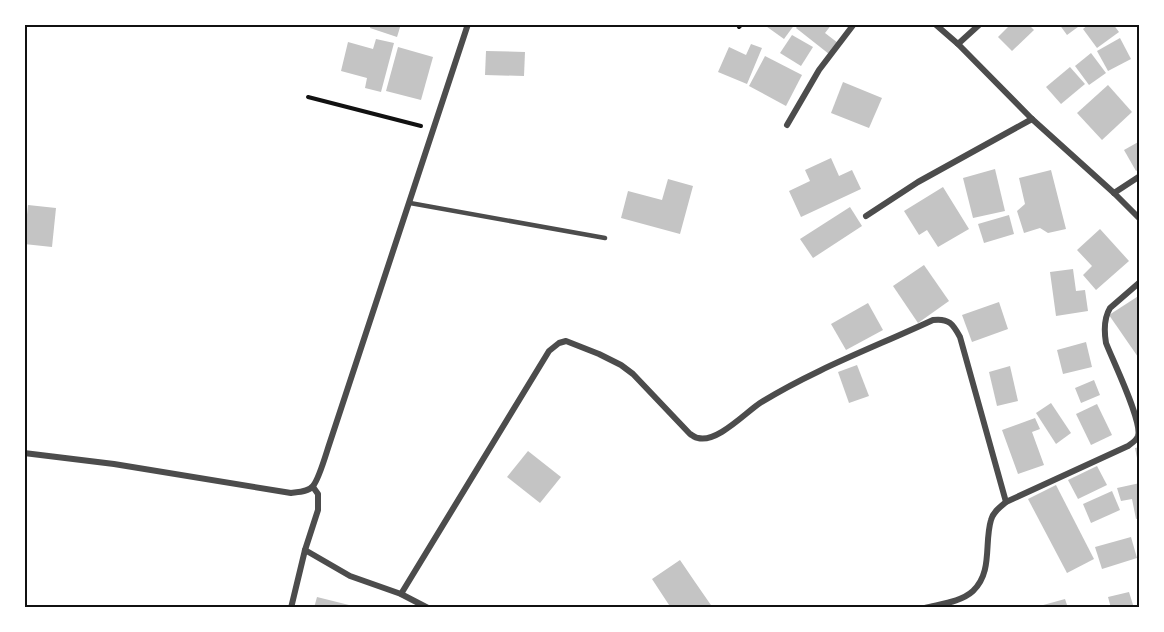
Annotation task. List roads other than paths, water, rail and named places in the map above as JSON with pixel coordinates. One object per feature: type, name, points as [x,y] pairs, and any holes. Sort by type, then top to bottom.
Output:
[{"type":"street","points":[[24,453],[114,464],[291,493],[313,487],[329,445],[468,24]]},
{"type":"street","points":[[787,125],[819,70],[855,24]]},
{"type":"street","points":[[935,24],[958,44],[1032,119],[1140,219]]},
{"type":"street","points":[[958,44],[980,24]]},
{"type":"street","points":[[866,216],[918,182],[1032,119]]},
{"type":"street","points":[[1114,193],[1140,176]]},
{"type":"street","points":[[925,608],[960,599],[973,591],[984,573],[991,518],[1006,502],[1128,446],[1136,440],[1138,421],[1106,343],[1105,334],[1107,313],[1110,308],[1140,282]]},
{"type":"street","points":[[401,594],[549,351],[559,343],[566,341],[600,354],[627,369],[690,434],[697,438],[706,438],[730,426],[757,405],[791,385],[933,320],[947,321],[960,337],[1006,502]]},
{"type":"street","points":[[291,608],[305,550],[319,506],[318,494],[313,487]]},
{"type":"street","points":[[305,550],[350,576],[401,594],[428,608]]},
{"type":"lane","points":[[410,203],[605,238]]}]
